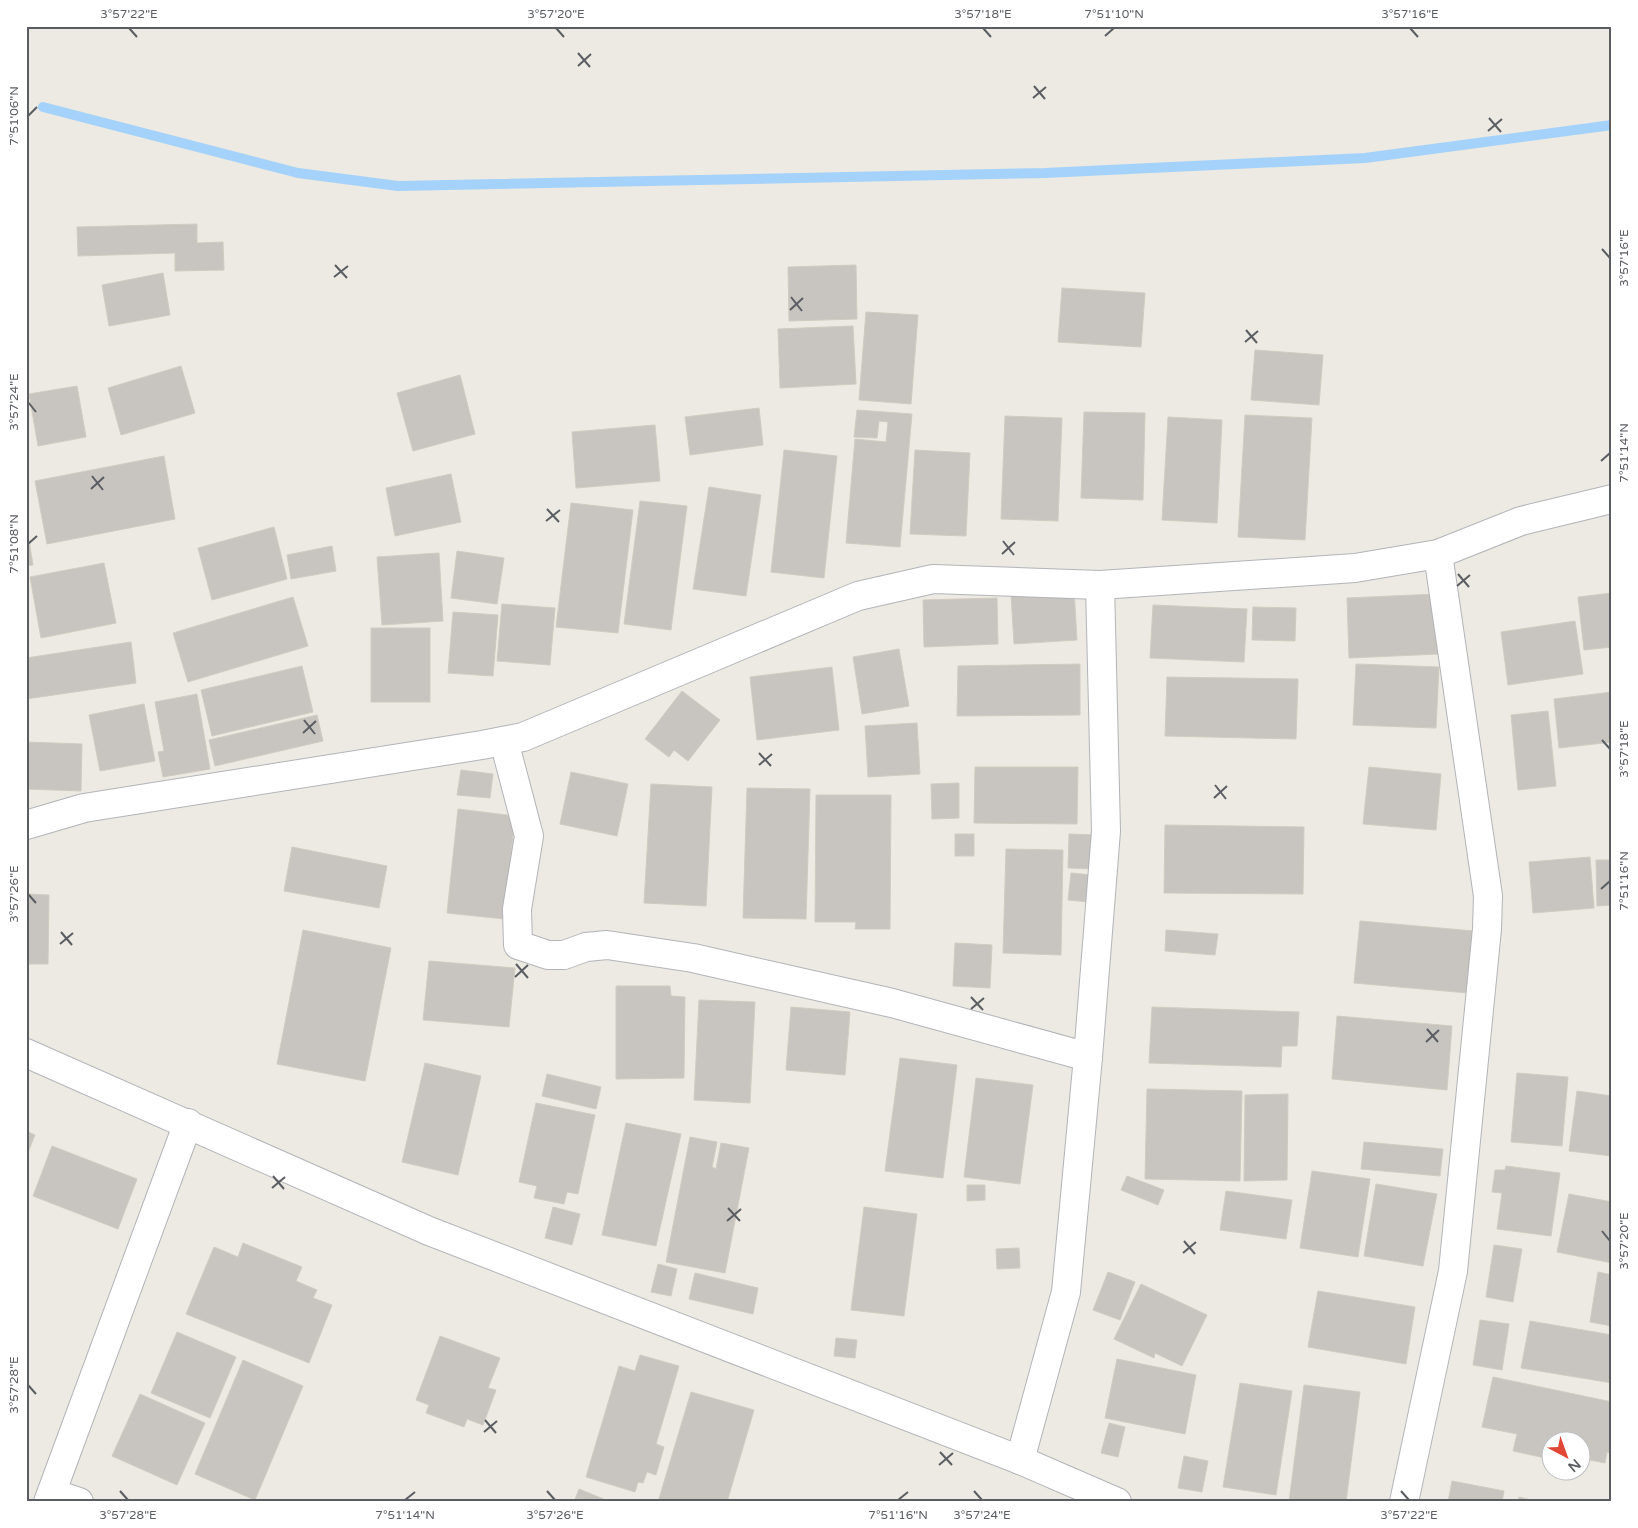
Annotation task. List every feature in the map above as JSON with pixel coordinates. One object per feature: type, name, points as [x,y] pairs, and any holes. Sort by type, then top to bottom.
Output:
[{"type":"street","points":[[26,825],[84,808],[523,737],[858,596],[933,579],[1100,585],[1355,568],[1438,554],[1521,521],[1612,499]]},
{"type":"street","points":[[1404,1502],[1453,1271],[1487,929],[1488,896],[1438,554]]},
{"type":"street","points":[[1020,1460],[1066,1292],[1088,1057],[1106,831],[1100,585]]},
{"type":"street","points":[[504,741],[529,836],[517,909],[518,945],[548,955],[564,955],[586,947],[606,945],[693,958],[892,1003],[1088,1057]]},
{"type":"street","points":[[26,1053],[429,1231],[1020,1460],[1117,1502]]},
{"type":"street","points":[[79,1502],[50,1497],[188,1123]]},
{"type":"building","points":[[197,224],[197,243],[223,242],[224,270],[175,271],[175,253],[78,256],[77,227]]},
{"type":"building","points":[[856,265],[857,319],[789,321],[788,267]]},
{"type":"building","points":[[163,273],[170,315],[109,326],[102,285]]},
{"type":"building","points":[[1062,288],[1145,293],[1141,347],[1058,342]]},
{"type":"building","points":[[866,312],[918,315],[911,404],[859,400]]},
{"type":"building","points":[[853,326],[856,384],[780,388],[778,329]]},
{"type":"building","points":[[1255,350],[1323,355],[1319,405],[1251,400]]},
{"type":"building","points":[[181,366],[195,413],[121,435],[108,388]]},
{"type":"building","points":[[460,375],[475,434],[413,451],[397,393]]},
{"type":"building","points":[[77,386],[86,437],[38,446],[29,394]]},
{"type":"building","points":[[759,408],[763,445],[690,455],[685,417]]},
{"type":"building","points":[[857,410],[912,414],[900,547],[846,543],[855,439],[886,442],[888,422],[879,421],[877,438],[854,437]]},
{"type":"building","points":[[1084,412],[1145,413],[1143,500],[1081,498]]},
{"type":"building","points":[[1245,415],[1312,418],[1305,540],[1238,537]]},
{"type":"building","points":[[1005,416],[1062,418],[1058,521],[1001,519]]},
{"type":"building","points":[[1168,417],[1222,420],[1217,523],[1162,520]]},
{"type":"building","points":[[655,425],[660,481],[576,488],[572,432]]},
{"type":"building","points":[[784,450],[837,456],[824,578],[771,572]]},
{"type":"building","points":[[915,450],[970,453],[966,536],[910,534]]},
{"type":"building","points":[[164,456],[175,519],[47,544],[35,481]]},
{"type":"building","points":[[451,474],[461,522],[395,536],[386,488]]},
{"type":"building","points":[[709,487],[761,495],[746,596],[693,589]]},
{"type":"building","points":[[640,501],[687,506],[671,630],[624,624]]},
{"type":"building","points":[[571,503],[633,510],[618,633],[556,627]]},
{"type":"building","points":[[274,527],[287,579],[212,600],[198,548]]},
{"type":"building","points":[[26,540],[29,540],[33,565],[26,566]]},
{"type":"building","points":[[332,546],[336,571],[291,579],[287,555]]},
{"type":"building","points":[[457,551],[504,558],[497,604],[451,598]]},
{"type":"building","points":[[439,553],[443,621],[382,625],[377,557]]},
{"type":"building","points":[[104,563],[116,623],[41,638],[30,577]]},
{"type":"building","points":[[1074,590],[1077,640],[1014,644],[1011,594]]},
{"type":"building","points":[[1612,593],[1612,647],[1584,650],[1578,597]]},
{"type":"building","points":[[1436,594],[1439,654],[1349,658],[1347,598]]},
{"type":"building","points":[[293,597],[308,646],[188,682],[173,633]]},
{"type":"building","points":[[997,598],[998,644],[924,647],[923,600]]},
{"type":"building","points":[[502,604],[555,608],[550,665],[497,661]]},
{"type":"building","points":[[1153,605],[1247,609],[1244,662],[1150,658]]},
{"type":"building","points":[[1253,607],[1296,608],[1295,641],[1252,640]]},
{"type":"building","points":[[453,612],[498,615],[493,676],[448,673]]},
{"type":"building","points":[[1575,621],[1583,674],[1508,685],[1501,632]]},
{"type":"building","points":[[371,628],[430,628],[430,702],[371,702]]},
{"type":"building","points":[[131,642],[136,683],[26,699],[26,658]]},
{"type":"building","points":[[899,649],[909,706],[862,714],[853,657]]},
{"type":"building","points":[[1080,664],[1080,715],[957,716],[958,666]]},
{"type":"building","points":[[1356,664],[1439,667],[1436,728],[1353,725]]},
{"type":"building","points":[[302,666],[313,712],[212,736],[201,690]]},
{"type":"building","points":[[832,667],[839,730],[757,740],[750,677]]},
{"type":"building","points":[[1167,677],[1298,679],[1296,739],[1165,736]]},
{"type":"building","points":[[682,691],[720,720],[688,761],[674,750],[669,757],[645,739]]},
{"type":"building","points":[[1612,692],[1612,742],[1559,748],[1554,699]]},
{"type":"building","points":[[197,694],[210,769],[163,777],[158,752],[164,751],[155,702]]},
{"type":"building","points":[[144,704],[155,761],[100,771],[89,715]]},
{"type":"building","points":[[1548,711],[1556,786],[1518,790],[1511,715]]},
{"type":"building","points":[[317,715],[323,741],[215,766],[209,740]]},
{"type":"building","points":[[917,723],[920,774],[868,777],[865,726]]},
{"type":"building","points":[[26,742],[82,744],[81,791],[26,789]]},
{"type":"building","points":[[975,767],[1078,767],[1077,824],[974,823]]},
{"type":"building","points":[[1369,767],[1441,774],[1436,830],[1363,824]]},
{"type":"building","points":[[461,770],[493,774],[490,798],[457,795]]},
{"type":"building","points":[[571,772],[628,784],[617,836],[560,824]]},
{"type":"building","points":[[959,783],[959,818],[932,819],[931,784]]},
{"type":"building","points":[[651,784],[712,787],[706,906],[644,903]]},
{"type":"building","points":[[747,788],[810,789],[806,919],[743,918]]},
{"type":"building","points":[[816,795],[891,795],[890,929],[855,929],[856,922],[815,922]]},
{"type":"building","points":[[458,809],[515,816],[504,919],[447,913]]},
{"type":"building","points":[[1165,825],[1304,827],[1303,894],[1164,893]]},
{"type":"building","points":[[955,834],[974,834],[974,856],[955,856]]},
{"type":"building","points":[[1069,834],[1096,835],[1094,869],[1068,868]]},
{"type":"building","points":[[292,847],[387,866],[379,908],[284,891]]},
{"type":"building","points":[[1006,849],[1063,850],[1061,955],[1003,953]]},
{"type":"building","points":[[1590,857],[1594,908],[1533,913],[1529,862]]},
{"type":"building","points":[[1596,860],[1612,860],[1612,905],[1597,906]]},
{"type":"building","points":[[1071,873],[1092,875],[1089,902],[1068,900]]},
{"type":"building","points":[[26,894],[49,895],[48,964],[26,964]]},
{"type":"building","points":[[1360,921],[1474,931],[1468,993],[1354,983]]},
{"type":"building","points":[[303,930],[391,948],[365,1081],[277,1064]]},
{"type":"building","points":[[1166,930],[1218,934],[1215,955],[1165,951]]},
{"type":"building","points":[[955,943],[992,945],[990,988],[953,986]]},
{"type":"building","points":[[429,961],[515,968],[509,1027],[423,1020]]},
{"type":"building","points":[[616,986],[670,986],[671,996],[685,997],[684,1078],[616,1079]]},
{"type":"building","points":[[699,1000],[755,1002],[750,1103],[694,1100]]},
{"type":"building","points":[[791,1007],[850,1012],[845,1075],[786,1070]]},
{"type":"building","points":[[1152,1007],[1299,1012],[1297,1046],[1282,1046],[1281,1067],[1149,1063]]},
{"type":"building","points":[[1337,1016],[1452,1026],[1447,1090],[1332,1079]]},
{"type":"building","points":[[900,1058],[957,1065],[943,1178],[885,1171]]},
{"type":"building","points":[[425,1063],[481,1076],[458,1175],[402,1162]]},
{"type":"building","points":[[1517,1073],[1568,1077],[1562,1146],[1511,1142]]},
{"type":"building","points":[[547,1074],[601,1087],[596,1109],[542,1096]]},
{"type":"building","points":[[976,1078],[1033,1085],[1020,1184],[964,1177]]},
{"type":"building","points":[[1147,1089],[1242,1091],[1240,1181],[1145,1179]]},
{"type":"building","points":[[1577,1091],[1612,1096],[1612,1156],[1569,1151]]},
{"type":"building","points":[[1288,1094],[1287,1180],[1244,1181],[1245,1095]]},
{"type":"building","points":[[536,1103],[595,1115],[578,1194],[567,1192],[564,1204],[534,1198],[537,1186],[519,1182]]},
{"type":"building","points":[[626,1123],[681,1134],[656,1246],[602,1235]]},
{"type":"building","points":[[26,1131],[35,1135],[26,1157]]},
{"type":"building","points":[[690,1137],[717,1142],[712,1167],[716,1169],[721,1143],[749,1148],[725,1273],[666,1262]]},
{"type":"building","points":[[1364,1142],[1443,1149],[1440,1176],[1361,1169]]},
{"type":"building","points":[[52,1146],[137,1179],[118,1229],[33,1196]]},
{"type":"building","points":[[1506,1166],[1560,1173],[1551,1236],[1497,1229],[1502,1193],[1492,1192],[1495,1170],[1505,1170]]},
{"type":"building","points":[[1312,1171],[1370,1179],[1358,1257],[1300,1248]]},
{"type":"building","points":[[1127,1176],[1164,1190],[1158,1205],[1121,1190]]},
{"type":"building","points":[[1376,1184],[1437,1194],[1423,1266],[1364,1256]]},
{"type":"building","points":[[967,1185],[985,1185],[985,1200],[967,1201]]},
{"type":"building","points":[[1226,1191],[1292,1200],[1286,1239],[1220,1230]]},
{"type":"building","points":[[1569,1194],[1612,1202],[1612,1263],[1557,1252]]},
{"type":"building","points":[[553,1207],[580,1214],[572,1245],[545,1238]]},
{"type":"building","points":[[864,1207],[917,1214],[904,1316],[851,1310]]},
{"type":"building","points":[[243,1243],[302,1267],[296,1281],[317,1290],[313,1298],[332,1305],[309,1363],[186,1314],[214,1247],[238,1257]]},
{"type":"building","points":[[1494,1245],[1522,1249],[1513,1302],[1486,1297]]},
{"type":"building","points":[[1019,1248],[1020,1268],[997,1269],[996,1249]]},
{"type":"building","points":[[658,1264],[677,1269],[671,1296],[651,1292]]},
{"type":"building","points":[[1108,1272],[1135,1282],[1120,1320],[1093,1310]]},
{"type":"building","points":[[1598,1272],[1612,1275],[1612,1326],[1590,1322]]},
{"type":"building","points":[[695,1273],[758,1288],[753,1314],[689,1299]]},
{"type":"building","points":[[1141,1284],[1207,1315],[1182,1366],[1155,1353],[1154,1358],[1114,1339]]},
{"type":"building","points":[[1318,1291],[1415,1307],[1406,1364],[1308,1347]]},
{"type":"building","points":[[1480,1320],[1509,1324],[1502,1370],[1473,1365]]},
{"type":"building","points":[[1530,1321],[1612,1335],[1612,1383],[1521,1368]]},
{"type":"building","points":[[177,1332],[236,1357],[210,1418],[151,1393]]},
{"type":"building","points":[[440,1336],[500,1358],[488,1388],[496,1390],[483,1425],[467,1419],[464,1427],[426,1413],[429,1405],[416,1400]]},
{"type":"building","points":[[836,1338],[857,1340],[855,1358],[834,1356]]},
{"type":"building","points":[[640,1355],[679,1366],[656,1444],[664,1447],[656,1475],[647,1472],[643,1483],[638,1482],[635,1492],[586,1477],[619,1366],[635,1371]]},
{"type":"building","points":[[1117,1359],[1196,1375],[1185,1434],[1105,1418]]},
{"type":"building","points":[[243,1360],[303,1386],[255,1500],[195,1474]]},
{"type":"building","points":[[1493,1377],[1612,1402],[1612,1454],[1607,1452],[1605,1463],[1590,1460],[1590,1430],[1540,1430],[1540,1457],[1513,1451],[1517,1434],[1482,1427]]},
{"type":"building","points":[[1240,1383],[1292,1391],[1276,1495],[1223,1487]]},
{"type":"building","points":[[1304,1385],[1360,1392],[1346,1502],[1289,1502]]},
{"type":"building","points":[[691,1392],[754,1410],[727,1502],[658,1502]]},
{"type":"building","points":[[140,1394],[205,1423],[177,1485],[112,1456]]},
{"type":"building","points":[[1109,1423],[1125,1427],[1118,1457],[1101,1453]]},
{"type":"building","points":[[1184,1456],[1208,1461],[1202,1492],[1178,1488]]},
{"type":"building","points":[[1452,1481],[1504,1491],[1502,1502],[1448,1502]]},
{"type":"building","points":[[579,1489],[611,1502],[574,1502]]},
{"type":"building","points":[[1519,1497],[1538,1502],[1518,1502]]},
{"type":"waterway","points":[[43,107],[298,173],[398,186],[1045,173],[1365,158],[1612,125]]}]
